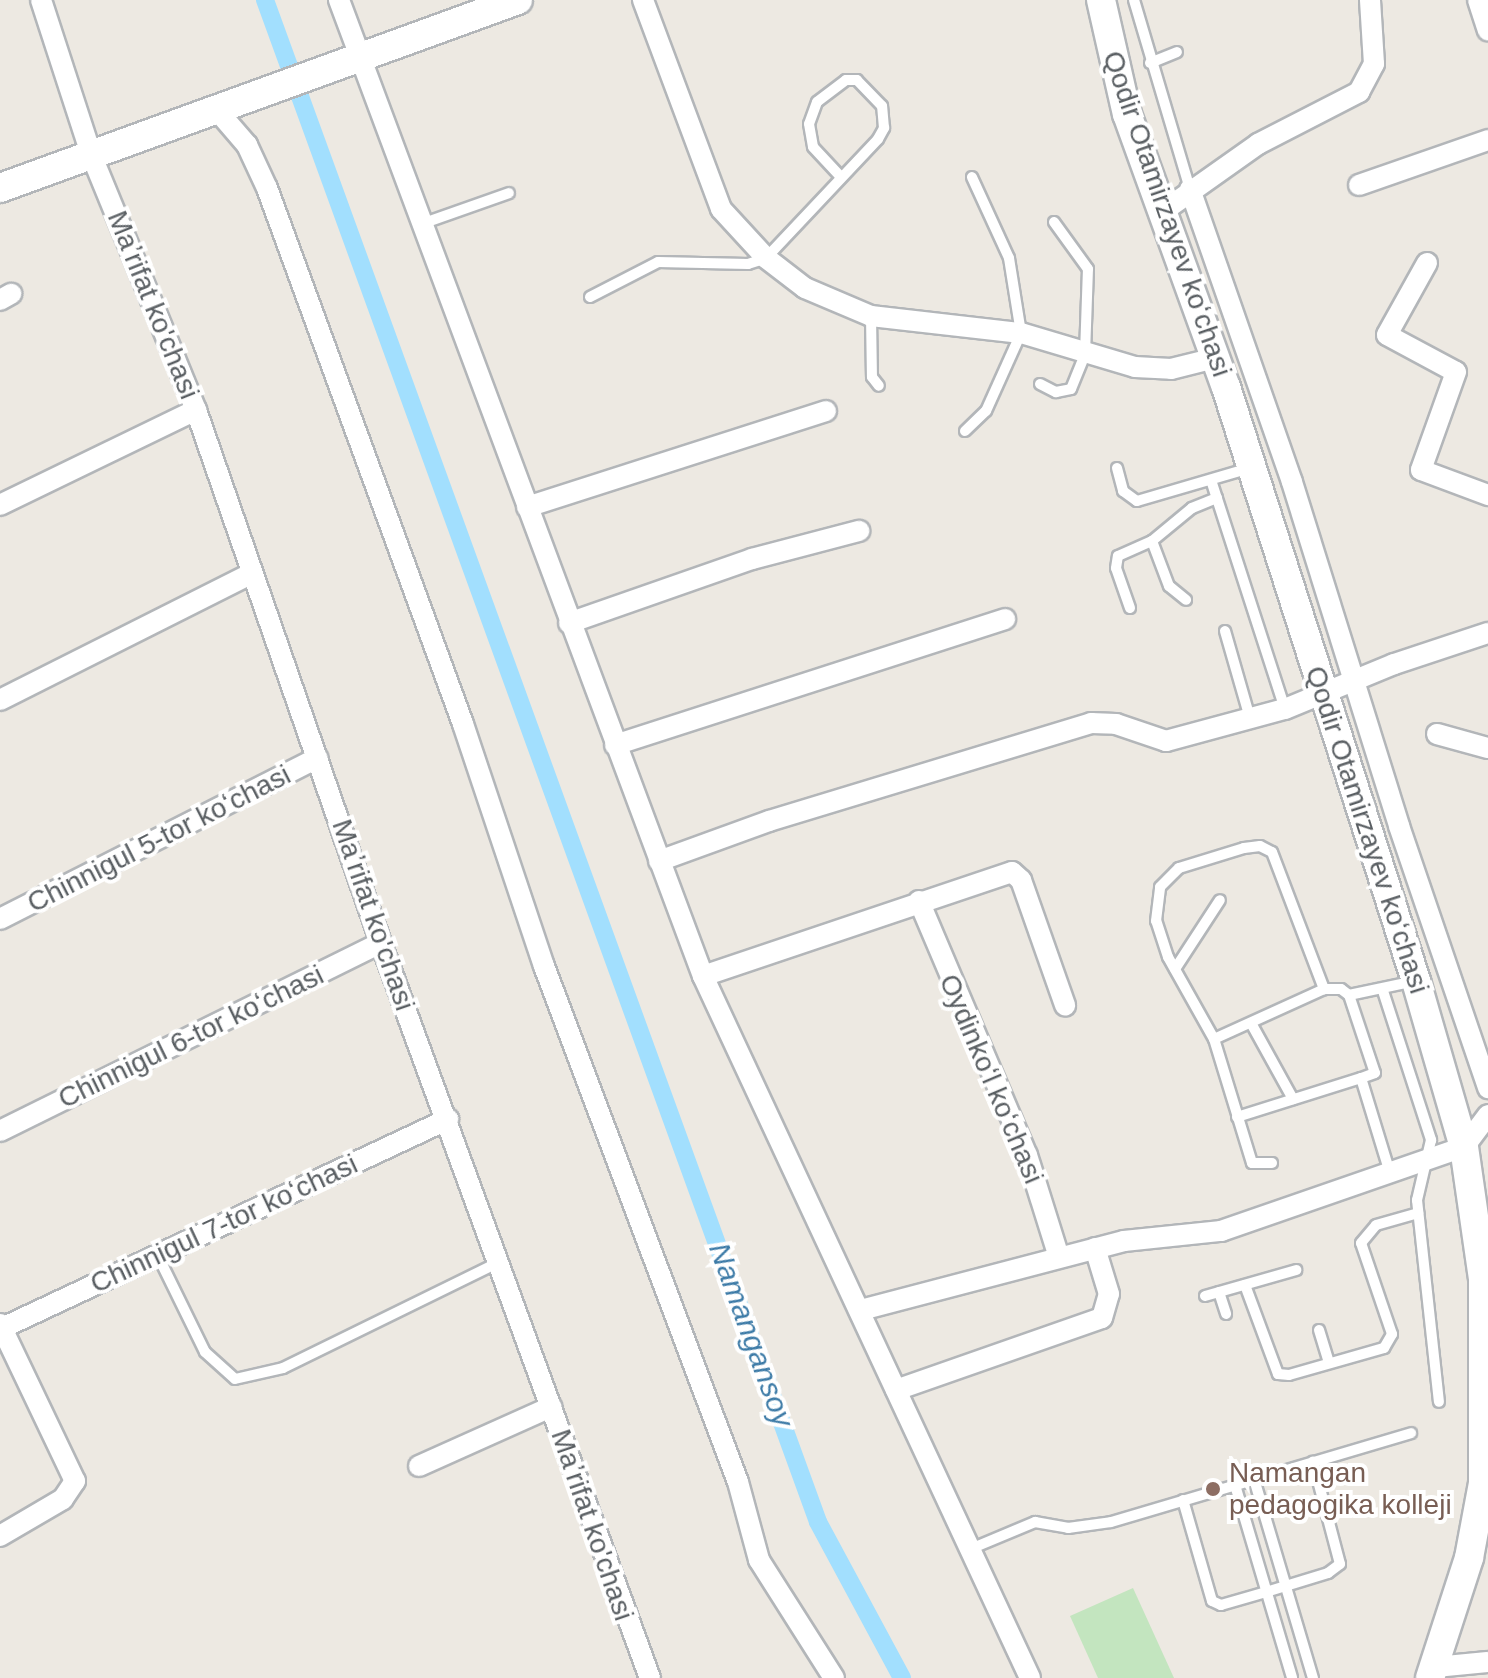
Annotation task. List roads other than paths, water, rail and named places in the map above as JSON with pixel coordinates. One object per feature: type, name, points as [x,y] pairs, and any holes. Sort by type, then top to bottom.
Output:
[{"type":"main road","points":[[0,188],[518,0]]},
{"type":"main road","name":"Qodir Otamirzayev koʻchasi","points":[[1101,0],[1127,114],[1226,387],[1290,585],[1321,694],[1416,981],[1464,1147],[1483,1279],[1487,1366],[1486,1445],[1477,1527],[1432,1672]]},
{"type":"street","name":"Maʼrifat ko'chasi","points":[[41,0],[91,154],[196,410],[381,943],[448,1119],[497,1263],[650,1678]]},
{"type":"street","points":[[339,0],[354,57],[424,223],[569,623],[703,976],[861,1310],[967,1551],[1030,1678]]},
{"type":"street","points":[[643,0],[710,188],[733,226],[766,258],[805,288],[871,316],[1021,333],[1085,354],[1153,369],[1215,358]]},
{"type":"street","points":[[1162,212],[1190,189],[1258,144],[1359,92],[1374,64],[1370,0]]},
{"type":"street","points":[[1478,0],[1488,30]]},
{"type":"street","points":[[225,106],[267,188],[463,724],[544,966],[738,1482],[759,1560],[834,1678]]},
{"type":"street","points":[[1359,185],[1488,140]]},
{"type":"street","points":[[1190,189],[1292,482],[1488,1088]]},
{"type":"street","points":[[1427,263],[1387,335],[1456,372],[1421,470],[1488,495]]},
{"type":"street","points":[[1226,387],[1256,375]]},
{"type":"street","points":[[0,505],[196,410]]},
{"type":"street","points":[[527,507],[826,411]]},
{"type":"street","points":[[1255,479],[1292,482]]},
{"type":"street","points":[[569,623],[752,559],[859,531]]},
{"type":"street","points":[[0,700],[252,573]]},
{"type":"street","points":[[1290,585],[1322,575]]},
{"type":"street","points":[[615,745],[1005,619]]},
{"type":"street","points":[[659,861],[783,816],[1091,723],[1116,724],[1166,741],[1285,709],[1354,680],[1488,633]]},
{"type":"street","points":[[1437,734],[1488,748]]},
{"type":"street","name":"Chinnigul 5-tor koʻchasi","points":[[0,919],[318,758]]},
{"type":"street","points":[[703,976],[1005,872],[1017,874],[1065,1005]]},
{"type":"street","name":"Oydinkoʻl koʻchasi","points":[[919,901],[1027,1155],[1059,1257]]},
{"type":"street","name":"Chinnigul 6-tor koʻchasi","points":[[0,1131],[381,943]]},
{"type":"street","points":[[861,1310],[1095,1248],[1221,1231],[1391,1175],[1464,1147],[1488,1115]]},
{"type":"street","name":"Chinnigul 7-tor koʻchasi","points":[[1,1327],[448,1119]]},
{"type":"street","points":[[896,1390],[1102,1318],[1109,1294],[1095,1248]]},
{"type":"street","points":[[0,1536],[63,1499],[72,1489],[74,1474],[1,1327]]},
{"type":"street","points":[[419,1466],[551,1407]]},
{"type":"street","points":[[1432,1672],[1477,1669]]},
{"type":"lane","points":[[1134,0],[1150,63],[1190,189]]},
{"type":"lane","points":[[1150,63],[1166,61],[1177,52]]},
{"type":"lane","points":[[590,297],[658,262],[748,264],[766,258],[841,177],[884,128],[882,106],[857,80],[846,80],[817,102],[809,124],[813,147],[841,177]]},
{"type":"lane","points":[[965,431],[986,411],[1021,333],[1009,258],[972,177]]},
{"type":"lane","points":[[424,223],[509,193]]},
{"type":"lane","points":[[1040,384],[1056,392],[1071,389],[1085,354],[1088,269],[1054,222]]},
{"type":"lane","points":[[871,316],[872,377],[879,386]]},
{"type":"lane","points":[[1117,468],[1123,491],[1137,501],[1211,480],[1255,479]]},
{"type":"lane","points":[[1211,480],[1285,709]]},
{"type":"lane","points":[[1130,608],[1116,561],[1123,552],[1152,541],[1192,508],[1217,498]]},
{"type":"lane","points":[[1152,541],[1169,586],[1186,600]]},
{"type":"lane","points":[[1225,631],[1250,718]]},
{"type":"lane","points":[[1272,1163],[1252,1163],[1214,1039],[1175,969],[1156,921],[1160,887],[1179,868],[1260,846],[1280,864],[1324,989]]},
{"type":"lane","points":[[1175,969],[1220,900]]},
{"type":"lane","points":[[1349,995],[1383,991],[1416,981]]},
{"type":"lane","points":[[1214,1039],[1324,989],[1341,989],[1349,995],[1375,1073],[1237,1117]]},
{"type":"lane","points":[[1383,991],[1431,1140],[1418,1213],[1439,1402]]},
{"type":"lane","points":[[1251,1023],[1293,1099]]},
{"type":"lane","points":[[1361,1078],[1391,1175]]},
{"type":"lane","points":[[1471,1185],[1488,1213]]},
{"type":"lane","points":[[1245,1285],[1278,1374],[1329,1363],[1390,1343],[1392,1334],[1361,1243],[1376,1225],[1418,1213]]},
{"type":"lane","points":[[158,1256],[205,1352],[235,1379],[283,1368],[497,1263]]},
{"type":"lane","points":[[1205,1296],[1296,1270]]},
{"type":"lane","points":[[1219,1292],[1226,1314]]},
{"type":"lane","points":[[1319,1330],[1329,1363]]},
{"type":"lane","points":[[967,1551],[1035,1522],[1089,1526],[1411,1433]]},
{"type":"lane","points":[[1183,1500],[1212,1601],[1221,1605],[1266,1592],[1328,1573],[1340,1564],[1313,1462]]},
{"type":"lane","points":[[1254,1479],[1313,1678]]},
{"type":"lane","points":[[1235,1485],[1292,1678]]},
{"type":"lane","points":[[1287,1659],[1306,1654]]},
{"type":"waterway","name":"Namangansoy","points":[[265,0],[818,1522],[902,1678]]},
{"type":"place","name":"Namangan pedagogika kolleji","points":[[1213,1489]]}]
